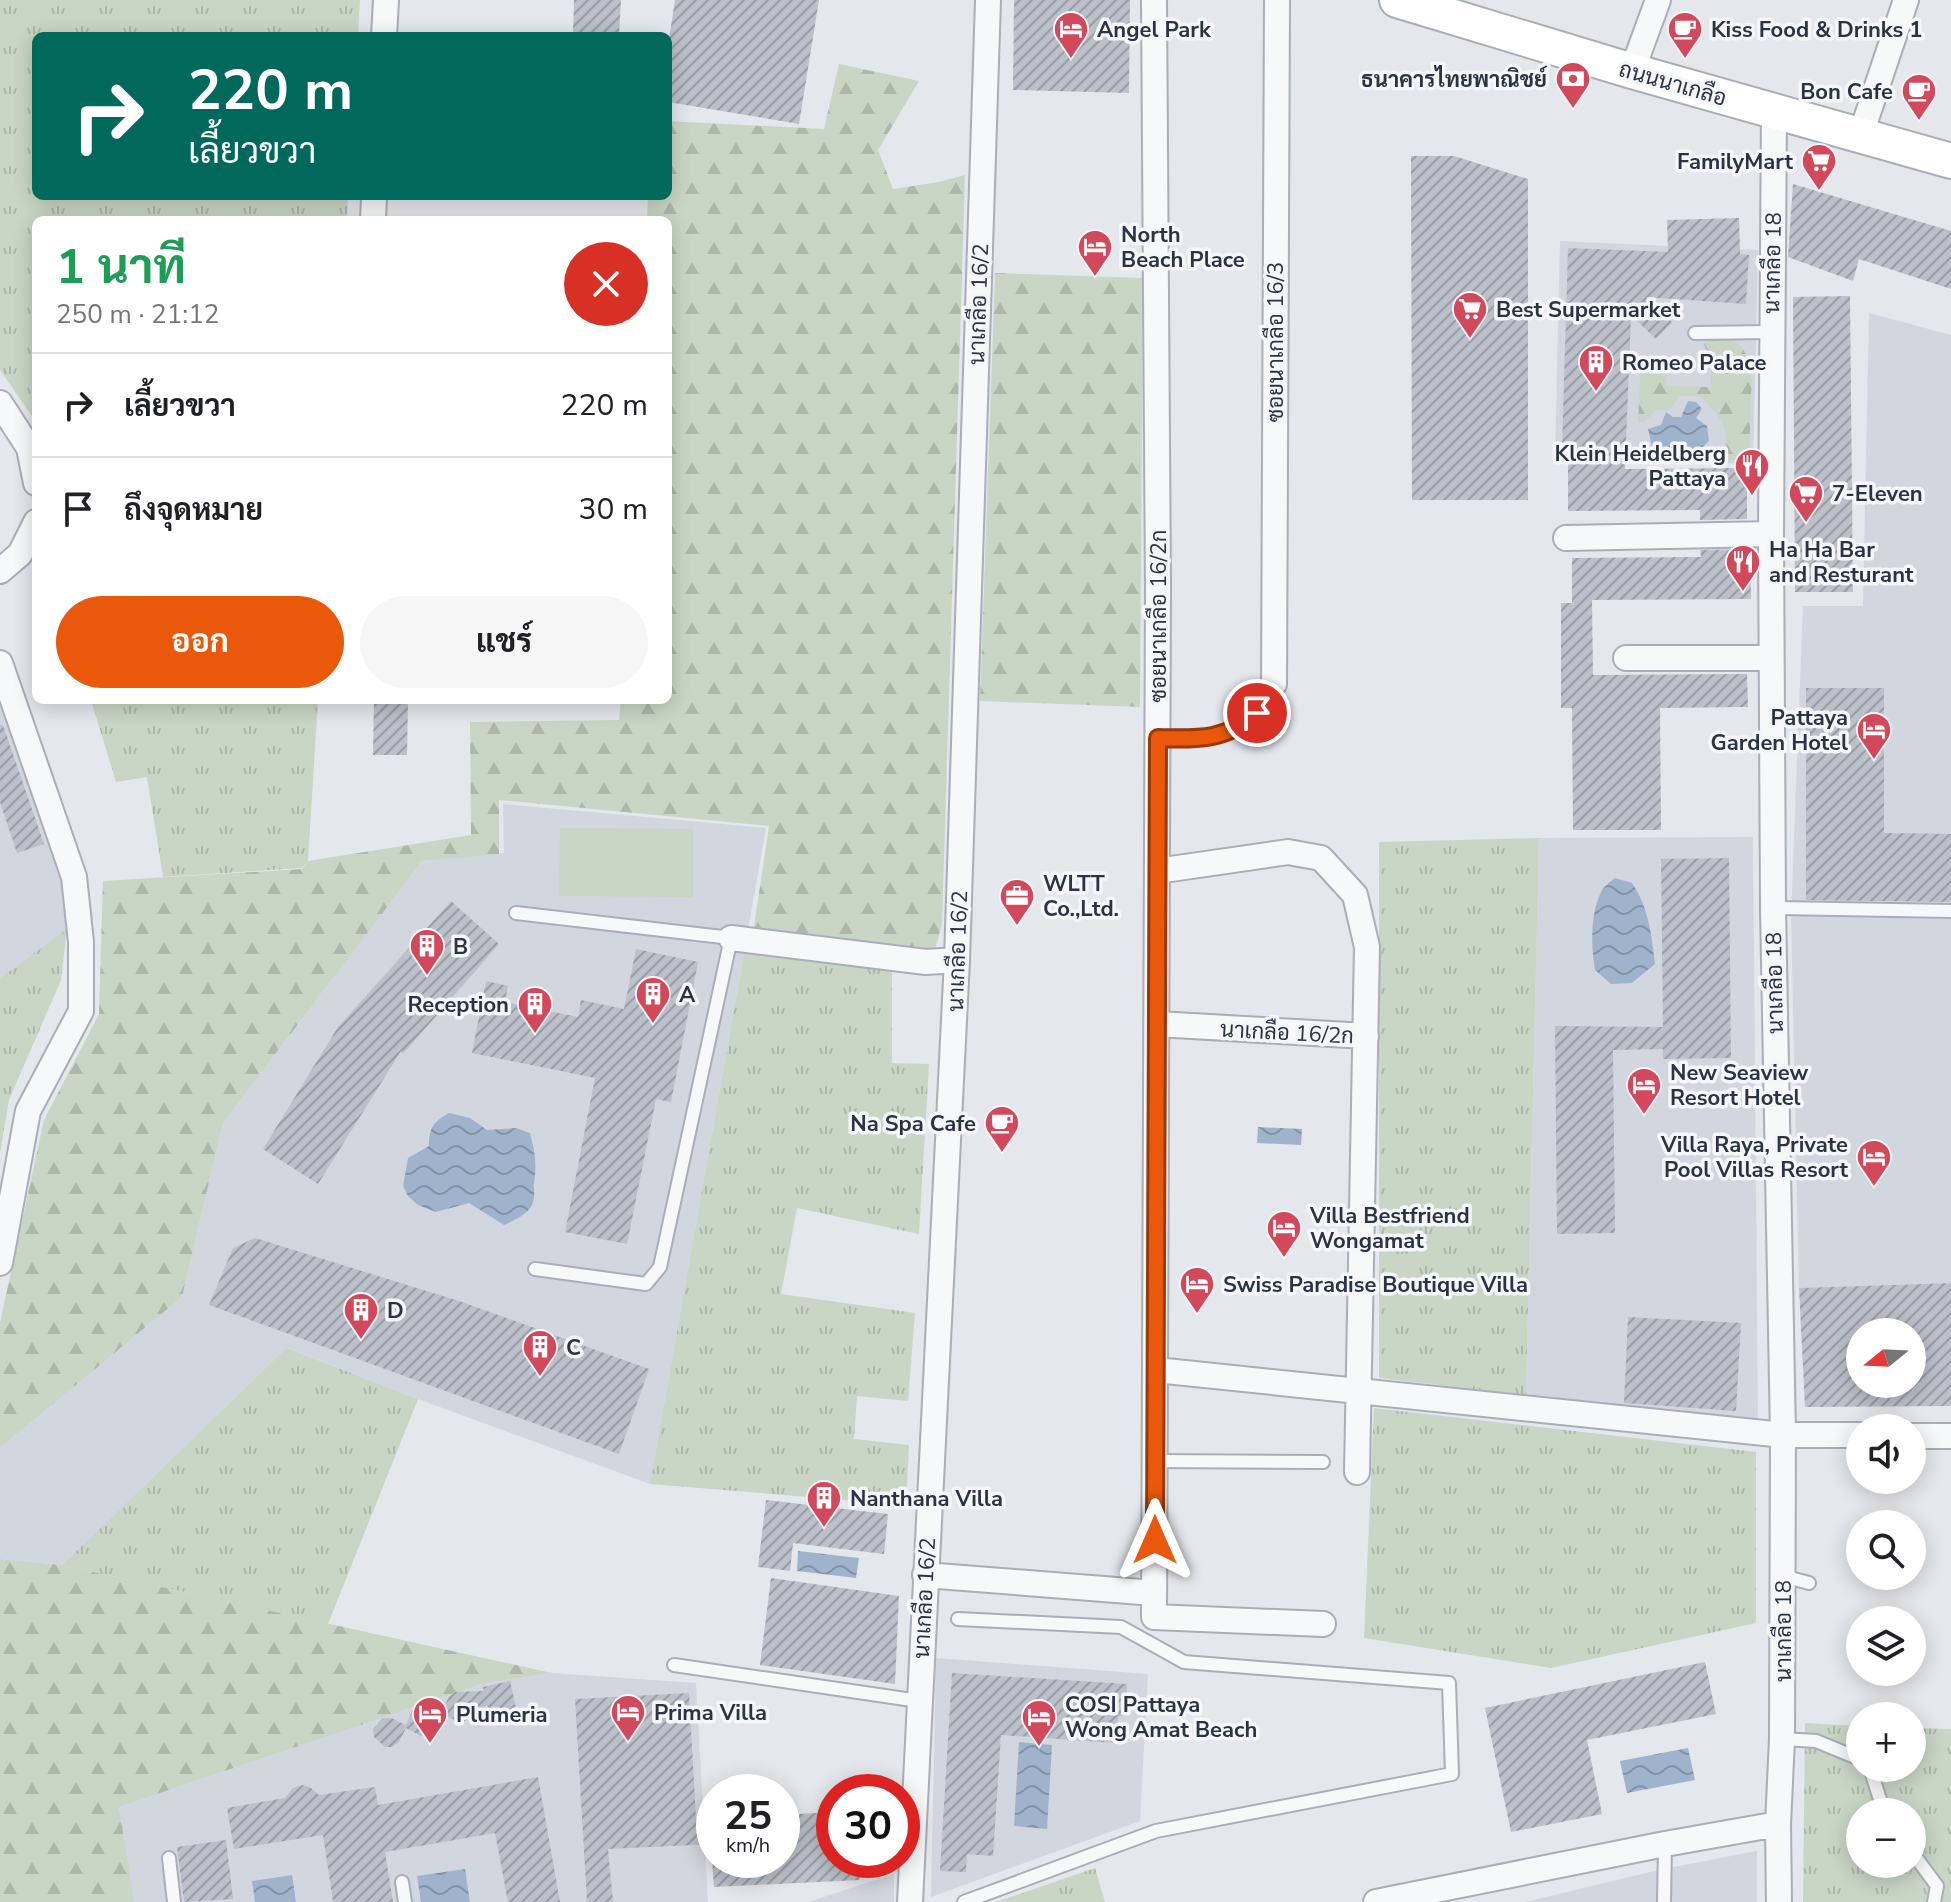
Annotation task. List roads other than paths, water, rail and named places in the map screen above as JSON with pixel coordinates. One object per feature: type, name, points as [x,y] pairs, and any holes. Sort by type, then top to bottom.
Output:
[{"type":"street","points":[[384,32],[386,0]]},
{"type":"street","name":"นาเกลือ 16/2","points":[[910,1902],[957,960],[988,0]]},
{"type":"street","name":"ซอยนาเกลือ 16/2ก","points":[[1154,0],[1158,738],[1154,1605]]},
{"type":"street","name":"ซอยนาเกลือ 16/3","points":[[1274,684],[1277,0]]},
{"type":"street","name":"ถนนนาเกลือ","points":[[1397,0],[1632,71],[1951,161]]},
{"type":"street","points":[[1632,71],[1658,0]]},
{"type":"street","points":[[1861,134],[1906,0]]},
{"type":"street","name":"นาเกลือ 18","points":[[1774,112],[1771,658],[1783,1435],[1779,1902]]},
{"type":"street","points":[[0,403],[29,448],[32,463]]},
{"type":"street","points":[[0,571],[20,554],[32,530]]},
{"type":"street","points":[[1566,538],[1771,534]]},
{"type":"street","points":[[1626,658],[1771,658]]},
{"type":"street","points":[[0,663],[74,877],[81,942],[81,1011],[28,1111],[0,1263]]},
{"type":"street","points":[[1157,871],[1288,852],[1321,858],[1355,895],[1364,926],[1367,947],[1366,1036]]},
{"type":"street","points":[[731,938],[926,962],[957,960]]},
{"type":"street","name":"นาเกลือ 16/2ก","points":[[1157,1024],[1366,1036],[1357,1472]]},
{"type":"street","points":[[1156,1370],[1783,1435],[1846,1435]]},
{"type":"street","points":[[1926,1436],[1951,1436]]},
{"type":"street","points":[[925,1575],[1323,1624]]},
{"type":"street","points":[[1376,1902],[1778,1824]]},
{"type":"lane","points":[[1695,333],[1771,332]]},
{"type":"lane","points":[[1158,738],[1201,739],[1232,730],[1257,713],[1274,684]]},
{"type":"lane","points":[[1773,908],[1951,911]]},
{"type":"lane","points":[[516,913],[731,938],[660,1267],[646,1284],[535,1269]]},
{"type":"lane","points":[[1155,1461],[1323,1462]]},
{"type":"lane","points":[[1783,1576],[1809,1583]]},
{"type":"lane","points":[[958,1619],[1121,1627],[1184,1662],[1449,1683],[1452,1774],[1156,1831],[964,1902]]},
{"type":"lane","points":[[674,1665],[919,1701]]},
{"type":"lane","points":[[1782,1739],[1816,1741],[1846,1753]]},
{"type":"lane","points":[[1664,1902],[1665,1844]]},
{"type":"lane","points":[[169,1858],[174,1902]]},
{"type":"lane","points":[[1926,1871],[1937,1886],[1934,1902]]},
{"type":"lane","points":[[402,1882],[405,1902]]},
{"type":"water","points":[[1688,401],[1696,402],[1702,409],[1696,418],[1707,426],[1709,441],[1677,463],[1654,455],[1648,429],[1661,425],[1666,412],[1673,417],[1681,417]]},
{"type":"water","points":[[1615,878],[1632,883],[1646,911],[1652,943],[1655,964],[1632,983],[1611,984],[1595,970],[1592,941],[1597,901],[1602,890]]},
{"type":"water","points":[[449,1113],[470,1118],[487,1130],[516,1128],[530,1133],[535,1158],[534,1194],[531,1206],[524,1214],[504,1225],[469,1203],[436,1212],[418,1205],[408,1196],[403,1186],[408,1158],[429,1146],[433,1126]]},
{"type":"water","points":[[1258,1127],[1302,1129],[1301,1145],[1257,1143]]},
{"type":"water","points":[[798,1551],[859,1558],[856,1578],[797,1571]]},
{"type":"water","points":[[1019,1742],[1052,1745],[1047,1829],[1014,1826]]},
{"type":"water","points":[[1688,1748],[1695,1780],[1627,1793],[1620,1761]]},
{"type":"water","points":[[465,1869],[470,1902],[421,1902],[417,1876]]},
{"type":"water","points":[[292,1875],[296,1902],[255,1902],[252,1881]]},
{"type":"place","name":"Angel Park","points":[[1071,60]]},
{"type":"place","name":"Kiss Food & Drinks 1","points":[[1685,60]]},
{"type":"place","name":"ธนาคารไทยพาณิชย์","points":[[1573,110]]},
{"type":"place","name":"Bon Cafe","points":[[1919,122]]},
{"type":"place","name":"FamilyMart","points":[[1819,192]]},
{"type":"place","name":"North Beach Place","points":[[1095,278]]},
{"type":"place","name":"Best Supermarket","points":[[1470,340]]},
{"type":"place","name":"Romeo Palace","points":[[1596,393]]},
{"type":"place","name":"Klein Heidelberg Pattaya","points":[[1752,497]]},
{"type":"place","name":"7-Eleven","points":[[1806,524]]},
{"type":"place","name":"Ha Ha Bar and Resturant","points":[[1743,593]]},
{"type":"place","name":"Pattaya Garden Hotel","points":[[1874,761]]},
{"type":"place","name":"WLTT Co.,Ltd.","points":[[1017,927]]},
{"type":"place","name":"B","points":[[427,977]]},
{"type":"place","name":"A","points":[[653,1025]]},
{"type":"place","name":"Reception","points":[[535,1035]]},
{"type":"place","name":"New Seaview Resort Hotel","points":[[1644,1116]]},
{"type":"place","name":"Na Spa Cafe","points":[[1002,1154]]},
{"type":"place","name":"Villa Raya, Private Pool Villas Resort","points":[[1874,1188]]},
{"type":"place","name":"Villa Bestfriend Wongamat","points":[[1284,1259]]},
{"type":"place","name":"Swiss Paradise Boutique Villa","points":[[1197,1315]]},
{"type":"place","name":"D","points":[[361,1341]]},
{"type":"place","name":"C","points":[[540,1378]]},
{"type":"place","name":"Nanthana Villa","points":[[824,1529]]},
{"type":"place","name":"Prima Villa","points":[[628,1743]]},
{"type":"place","name":"Plumeria","points":[[430,1745]]},
{"type":"place","name":"COSI Pattaya Wong Amat Beach","points":[[1039,1748]]}]
